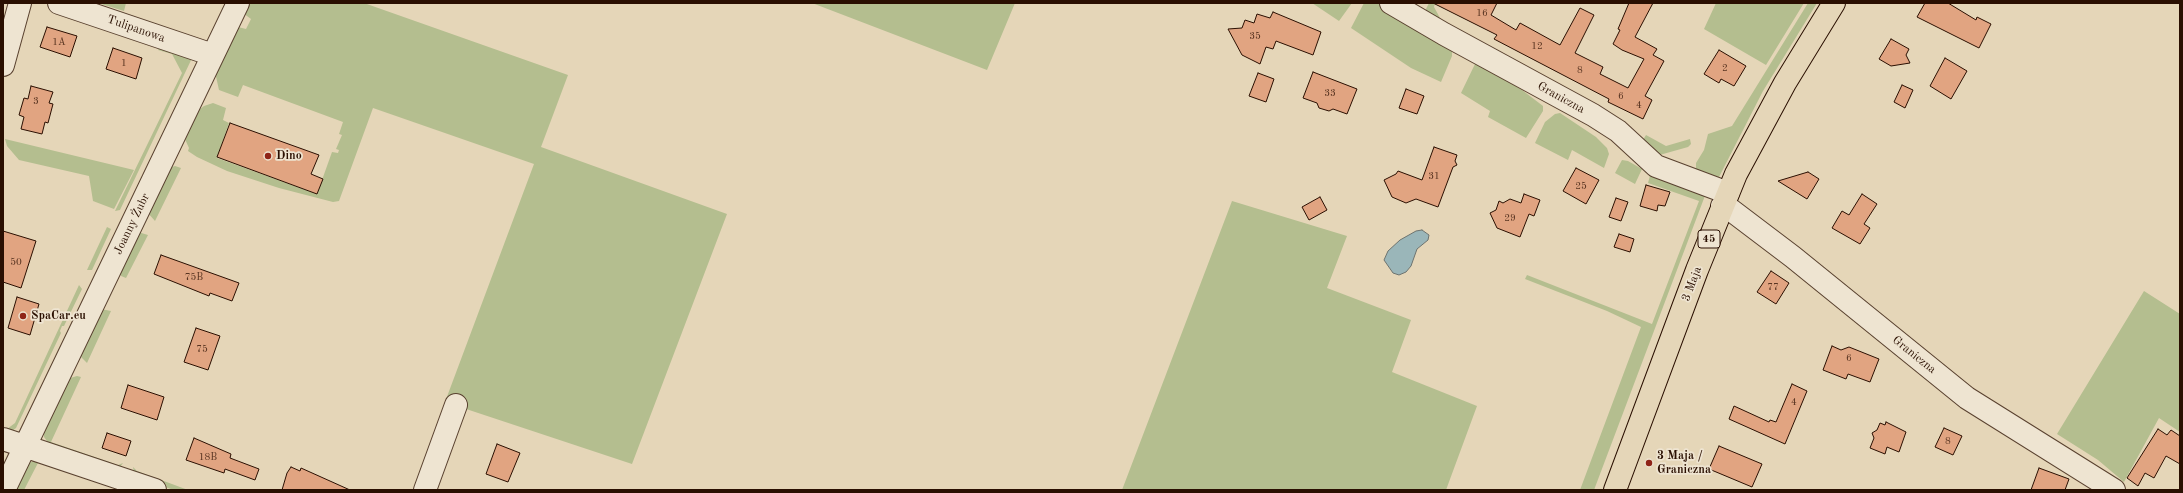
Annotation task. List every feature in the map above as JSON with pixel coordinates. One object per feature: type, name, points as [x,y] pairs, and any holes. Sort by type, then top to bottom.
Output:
[{"type":"main road","name":"3 Maja","points":[[1615,490],[1725,200],[1773,103],[1834,3]]},
{"type":"street","points":[[3,65],[20,3]]},
{"type":"street","name":"Tulipanowa","points":[[59,3],[213,55]]},
{"type":"street","name":"Joanny Żubr","points":[[4,490],[238,3]]},
{"type":"street","name":"Graniczna","points":[[1404,6],[1593,115],[1618,131],[1656,166],[1725,200],[1730,210],[1793,257],[1967,398],[2114,490]]},
{"type":"street","points":[[425,490],[456,405]]},
{"type":"street","points":[[3,439],[155,490]]},
{"type":"green space","points":[[98,3],[126,3],[124,11]]},
{"type":"green space","points":[[247,3],[364,3],[568,75],[541,147],[727,214],[632,464],[445,402],[534,164],[373,108],[339,201],[333,202],[279,188],[227,171],[197,157],[188,151],[189,148],[184,137],[195,113],[204,106],[213,103],[226,108],[223,120],[229,123],[217,158],[317,194],[332,152],[338,153],[339,150],[336,149],[342,135],[339,134],[343,122],[243,85],[238,97],[219,90],[215,72],[238,27],[246,29],[251,19],[243,13]]},
{"type":"green space","points":[[812,3],[1015,3],[987,70]]},
{"type":"green space","points":[[1312,3],[1352,3],[1339,21]]},
{"type":"green space","points":[[1364,3],[1383,3],[1452,50],[1452,56],[1441,82],[1411,68],[1351,28]]},
{"type":"green space","points":[[1429,3],[1435,3],[1434,7],[1445,27],[1425,11]]},
{"type":"green space","points":[[1716,3],[1804,3],[1766,65],[1704,29]]},
{"type":"green space","points":[[1808,3],[1817,3],[1763,91],[1719,177],[1696,171],[1696,163],[1704,150],[1708,134],[1732,126]]},
{"type":"green space","points":[[159,47],[193,56],[120,210],[115,211],[182,73],[172,54],[158,50]]},
{"type":"green space","points":[[1478,62],[1522,90],[1543,106],[1543,111],[1526,138],[1488,117],[1490,111],[1461,93],[1475,64]]},
{"type":"green space","points":[[1560,113],[1596,137],[1607,148],[1609,154],[1604,168],[1572,150],[1568,160],[1535,143],[1545,122],[1555,114]]},
{"type":"green space","points":[[1646,135],[1666,146],[1690,139],[1691,144],[1688,147],[1656,156],[1640,145]]},
{"type":"green space","points":[[5,139],[134,170],[114,209],[93,201],[89,176],[19,160],[7,146]]},
{"type":"green space","points":[[1622,160],[1628,161],[1642,169],[1635,184],[1615,173]]},
{"type":"green space","points":[[175,166],[181,168],[155,221],[147,212],[169,168]]},
{"type":"green space","points":[[1651,172],[1706,193],[1594,490],[1580,490],[1641,327],[1607,311],[1525,279],[1527,275],[1652,324],[1699,201],[1648,183]]},
{"type":"green space","points":[[1232,201],[1347,236],[1327,288],[1411,320],[1392,372],[1477,406],[1446,490],[1122,490]]},
{"type":"green space","points":[[107,227],[111,229],[92,270],[87,270]]},
{"type":"green space","points":[[138,232],[148,235],[126,278],[121,276],[119,272]]},
{"type":"green space","points":[[79,285],[82,289],[64,326],[62,326],[60,331],[61,333],[16,428],[12,431],[7,429],[15,423]]},
{"type":"green space","points":[[2144,291],[2180,314],[2180,432],[2159,418],[2124,482],[2098,460],[2057,434]]},
{"type":"green space","points":[[101,309],[111,311],[87,363],[79,355]]},
{"type":"green space","points":[[77,376],[81,377],[51,442],[118,465],[123,463],[120,467],[50,445],[44,437],[44,430],[67,379]]},
{"type":"green space","points":[[35,460],[39,461],[24,490],[16,490],[29,463]]},
{"type":"green space","points":[[133,467],[137,471],[188,490],[174,490],[135,477]]},
{"type":"water","points":[[1422,230],[1429,235],[1428,240],[1417,249],[1411,266],[1406,272],[1399,275],[1393,273],[1384,260],[1388,251],[1400,240],[1416,231]]},
{"type":"building","points":[[1433,3],[1497,3],[1491,15],[1516,30],[1520,23],[1560,45],[1580,8],[1594,15],[1575,53],[1603,67],[1600,74],[1628,88],[1644,59],[1622,50],[1613,44],[1620,30],[1618,29],[1629,3],[1653,3],[1635,37],[1657,49],[1653,55],[1664,61],[1645,96],[1652,100],[1643,119],[1608,102],[1609,99],[1494,39],[1497,35]]},
{"type":"building","points":[[1925,3],[1948,3],[1976,20],[1977,17],[1991,24],[1979,48],[1917,17]]},
{"type":"building","points":[[1273,12],[1321,32],[1313,55],[1276,41],[1273,49],[1266,47],[1260,64],[1242,55],[1228,29],[1242,28],[1245,20],[1254,23],[1257,14],[1270,18]]},
{"type":"building","points":[[47,27],[77,36],[70,57],[40,47]]},
{"type":"building","points":[[1891,39],[1909,49],[1906,55],[1910,63],[1891,66],[1879,59]]},
{"type":"building","points":[[113,48],[142,58],[136,79],[106,69]]},
{"type":"building","points":[[1719,50],[1746,66],[1734,86],[1721,79],[1719,83],[1704,74]]},
{"type":"building","points":[[1945,58],[1967,71],[1951,99],[1930,86]]},
{"type":"building","points":[[1313,72],[1357,89],[1347,114],[1333,109],[1329,111],[1319,108],[1317,103],[1303,98]]},
{"type":"building","points":[[1258,73],[1274,79],[1266,102],[1249,96]]},
{"type":"building","points":[[1902,85],[1913,90],[1905,108],[1894,102]]},
{"type":"building","points":[[31,86],[53,92],[49,103],[53,104],[48,123],[45,122],[42,134],[21,129],[24,117],[19,115],[24,98],[28,99]]},
{"type":"building","points":[[1406,89],[1424,96],[1417,114],[1399,108]]},
{"type":"building","name":"Dino","points":[[230,123],[319,155],[311,174],[323,179],[317,194],[217,157]]},
{"type":"building","points":[[1434,147],[1457,155],[1455,161],[1457,165],[1453,167],[1438,207],[1416,199],[1406,203],[1392,197],[1384,180],[1396,174],[1398,171],[1422,180]]},
{"type":"building","points":[[1576,168],[1599,180],[1586,204],[1563,191]]},
{"type":"building","points":[[1808,172],[1819,179],[1807,199],[1778,181]]},
{"type":"building","points":[[1646,185],[1670,192],[1665,206],[1658,205],[1657,211],[1640,206]]},
{"type":"building","points":[[1524,194],[1540,200],[1534,216],[1529,214],[1520,237],[1497,228],[1490,213],[1496,210],[1499,201],[1503,203],[1510,199],[1521,203]]},
{"type":"building","points":[[1862,194],[1877,204],[1864,224],[1870,228],[1860,244],[1832,228],[1842,211],[1849,215]]},
{"type":"building","points":[[1320,197],[1327,210],[1309,220],[1302,207]]},
{"type":"building","points":[[1616,198],[1628,202],[1621,221],[1609,217]]},
{"type":"building","name":"SpaCar.eu","points":[[3,231],[36,241],[21,288],[3,282]]},
{"type":"building","points":[[1619,234],[1634,239],[1630,252],[1614,247]]},
{"type":"building","points":[[161,255],[239,283],[232,301],[210,293],[209,296],[154,274]]},
{"type":"building","points":[[1771,271],[1789,283],[1776,304],[1757,292]]},
{"type":"building","name":"SpaCar.eu","points":[[17,297],[39,304],[30,335],[8,328]]},
{"type":"building","points":[[196,328],[220,336],[208,370],[184,362]]},
{"type":"building","points":[[1832,346],[1841,350],[1849,347],[1879,359],[1870,382],[1848,374],[1846,379],[1823,370]]},
{"type":"building","points":[[1792,384],[1807,391],[1785,444],[1729,419],[1734,406],[1769,422],[1770,420],[1776,422]]},
{"type":"building","points":[[128,385],[164,397],[157,420],[121,408]]},
{"type":"building","points":[[1886,422],[1906,432],[1899,452],[1887,447],[1885,454],[1870,448],[1874,438],[1872,433],[1877,430],[1880,423],[1885,425]]},
{"type":"building","points":[[1944,428],[1962,436],[1953,455],[1935,447]]},
{"type":"building","points":[[2158,429],[2167,435],[2171,430],[2180,436],[2180,464],[2166,456],[2154,478],[2145,473],[2138,486],[2127,478]]},
{"type":"building","points":[[107,433],[131,441],[126,456],[102,448]]},
{"type":"building","points":[[194,438],[231,454],[230,458],[259,469],[255,480],[225,469],[224,473],[186,460]]},
{"type":"building","points":[[497,444],[520,453],[508,482],[486,474]]},
{"type":"building","points":[[1719,446],[1762,464],[1752,487],[1709,469]]},
{"type":"building","points":[[291,467],[300,471],[301,468],[350,490],[282,490],[287,473]]},
{"type":"building","points":[[2039,468],[2069,479],[2065,490],[2031,490]]},
{"type":"place","name":"Dino","points":[[268,156]]},
{"type":"place","name":"SpaCar.eu","points":[[23,316]]},
{"type":"place","name":"3 Maja / Graniczna","points":[[1649,463]]}]
